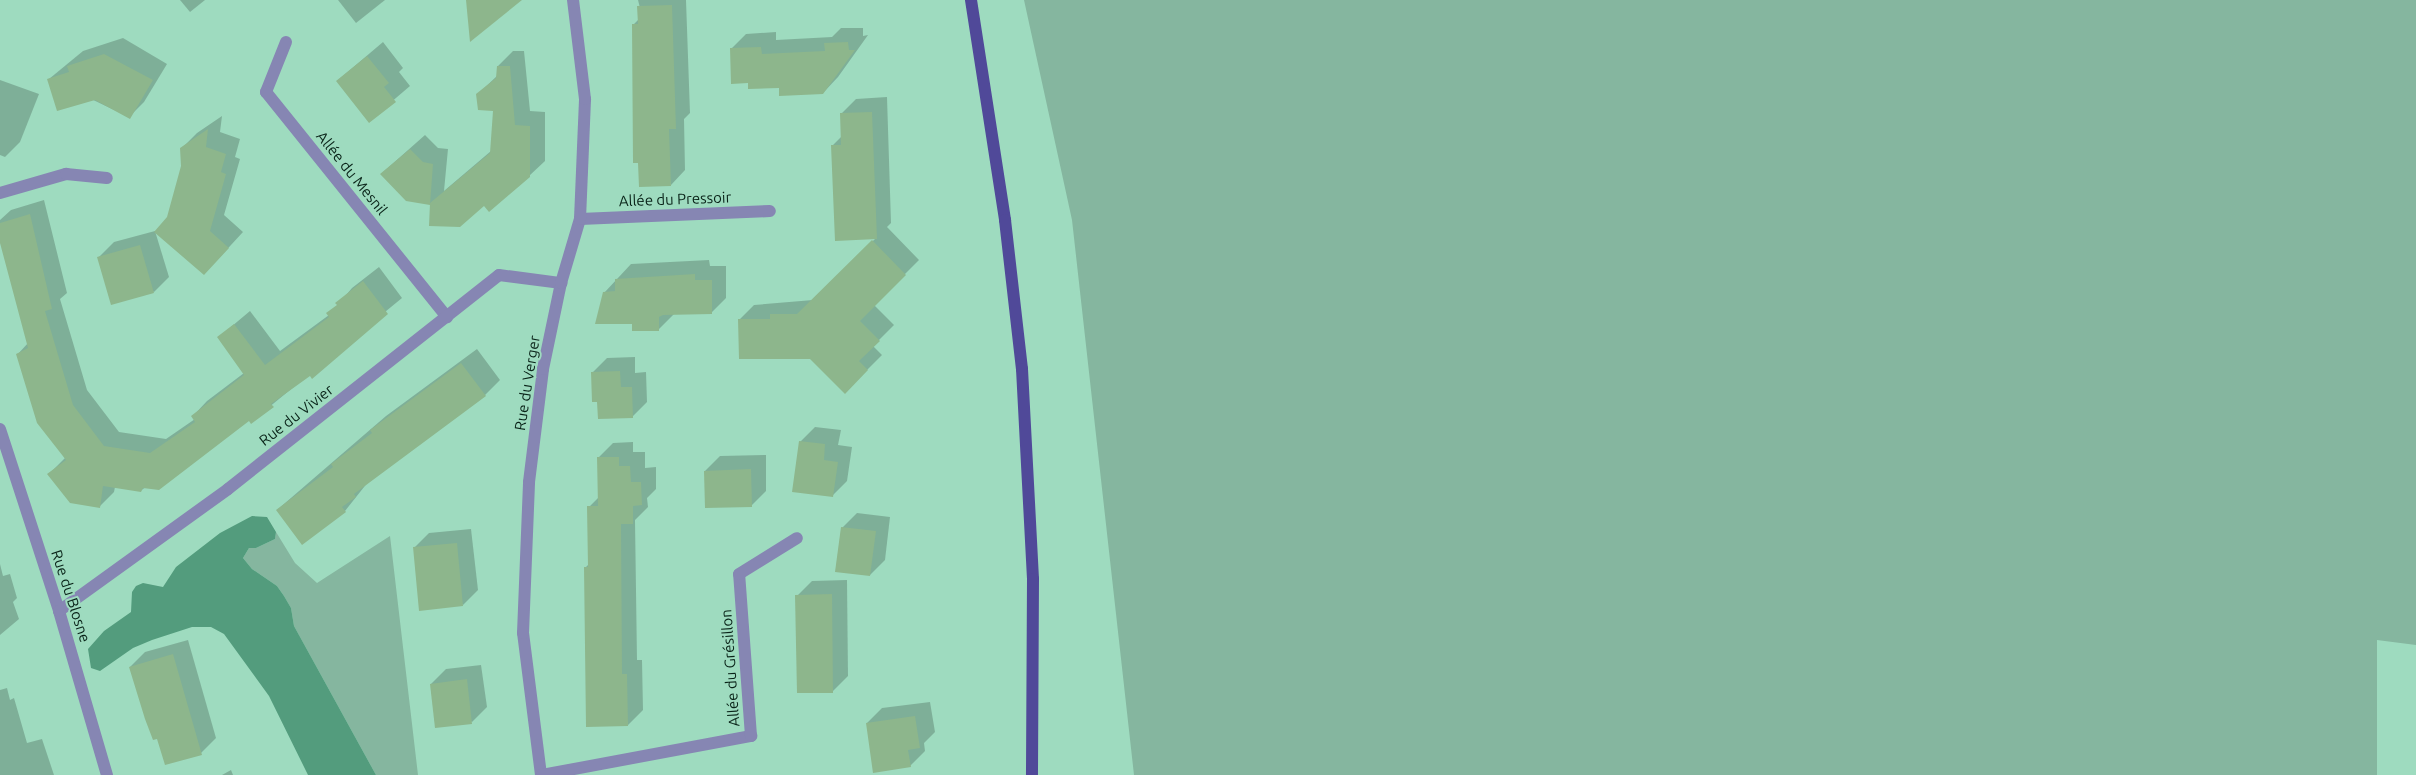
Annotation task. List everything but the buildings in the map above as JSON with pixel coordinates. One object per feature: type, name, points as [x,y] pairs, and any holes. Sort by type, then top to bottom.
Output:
[{"type":"main road","points":[[971,0],[1005,220],[1022,369],[1033,578],[1032,775]]},
{"type":"street","name":"Rue du Verger","points":[[542,775],[523,633],[529,482],[543,369],[561,283],[580,219],[585,99],[573,0]]},
{"type":"street","name":"Allée du Mesnil","points":[[286,42],[266,92],[447,317]]},
{"type":"street","points":[[0,193],[66,174],[107,178]]},
{"type":"street","name":"Allée du Pressoir","points":[[580,219],[770,211]]},
{"type":"street","name":"Rue du Vivier","points":[[59,610],[228,489],[499,275],[561,283]]},
{"type":"street","name":"Rue du Blosne","points":[[0,429],[59,610],[107,775]]},
{"type":"street","name":"Allée du Grésillon","points":[[542,775],[750,736],[739,574],[797,538]]},
{"type":"green space","points":[[1024,0],[2416,0],[2416,645],[2377,640],[2377,775],[1134,775],[1072,220]]},
{"type":"green space","points":[[252,516],[267,517],[276,532],[275,539],[256,548],[249,548],[243,558],[252,569],[277,586],[284,596],[291,608],[294,626],[376,775],[308,775],[269,696],[224,634],[211,627],[192,627],[152,640],[133,648],[100,671],[91,668],[88,649],[104,631],[131,612],[132,592],[136,586],[143,583],[163,587],[176,567],[220,533]]},
{"type":"green space","points":[[276,532],[295,563],[317,583],[390,536],[418,775],[376,775],[294,626],[291,608],[284,596],[277,586],[252,569],[243,558],[249,548],[256,548],[275,539]]}]
